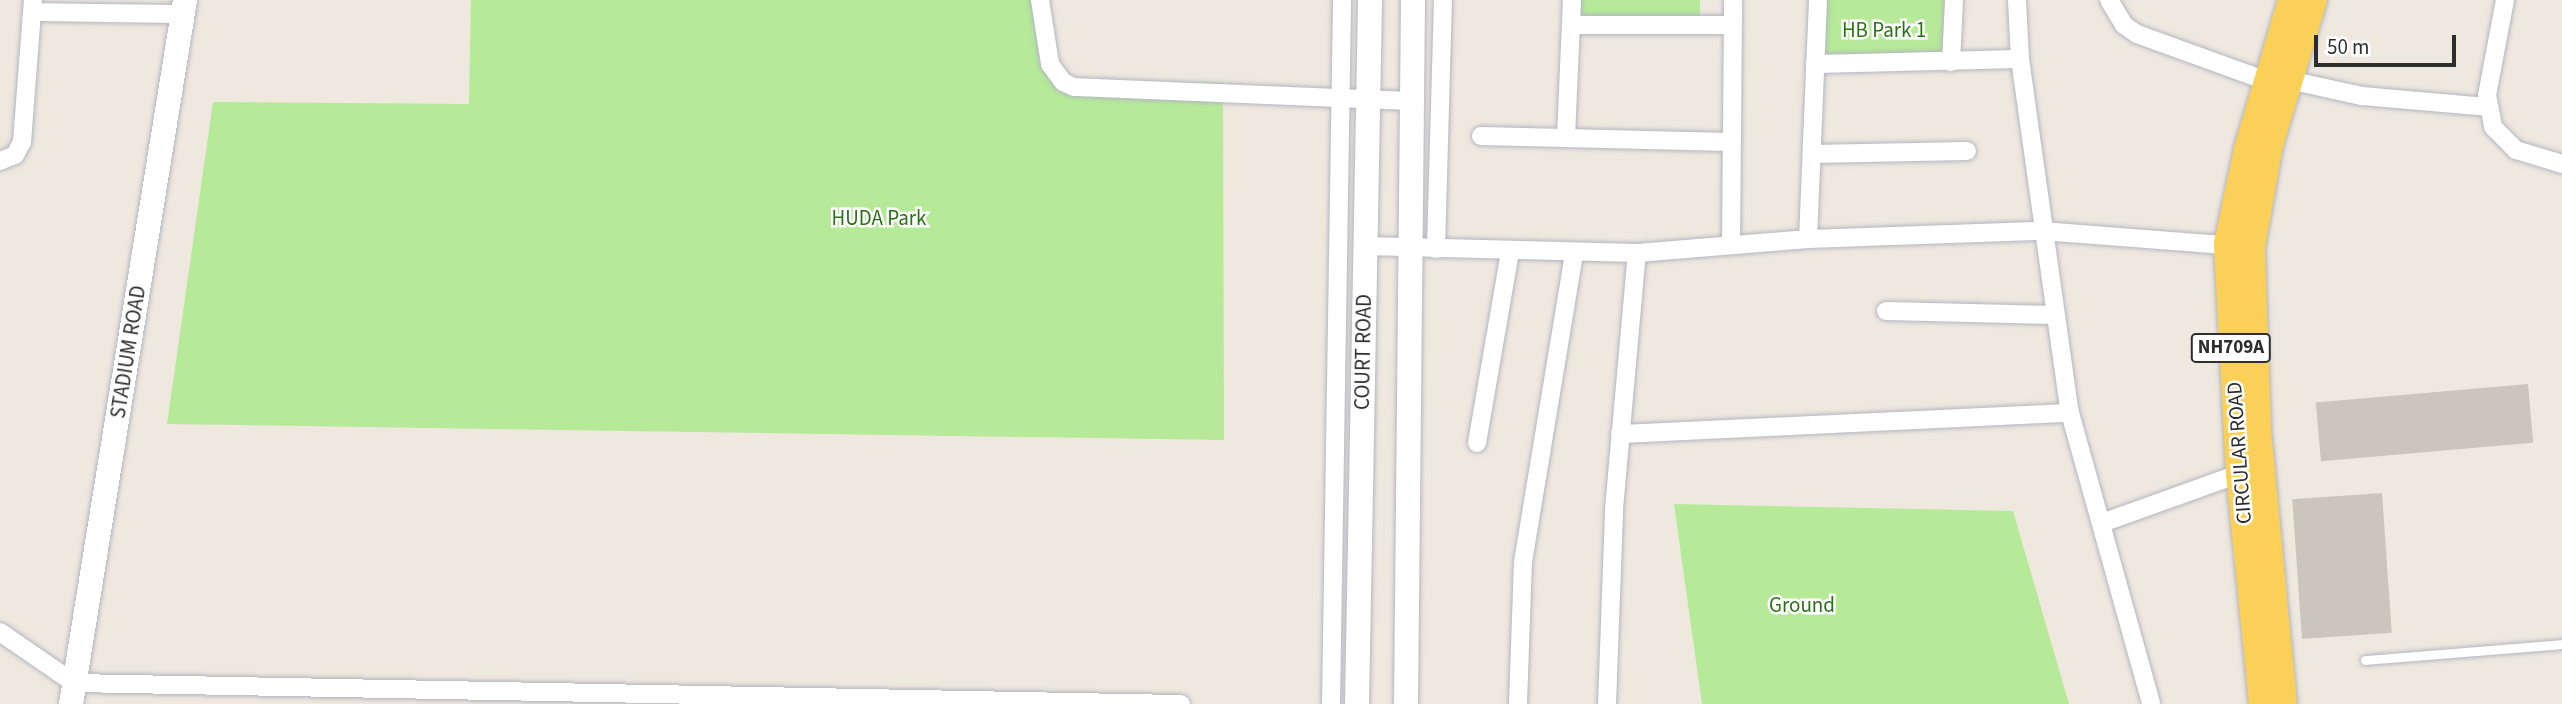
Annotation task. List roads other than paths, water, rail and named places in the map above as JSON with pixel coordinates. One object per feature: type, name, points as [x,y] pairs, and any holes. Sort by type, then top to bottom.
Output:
[{"type":"main road","name":"NH709A","points":[[2284,704],[2240,246],[2270,145],[2291,0]]},
{"type":"main road","name":"NH709A","points":[[2278,80],[2314,0]]},
{"type":"main road","name":"CIRCULAR ROAD","points":[[2240,246],[2239,474],[2262,704]]},
{"type":"street","points":[[1040,0],[1042,36],[1050,64],[1063,82],[1074,87],[1413,101]]},
{"type":"street","points":[[1331,704],[1342,0]]},
{"type":"street","name":"COURT ROAD","points":[[1357,704],[1370,0]]},
{"type":"street","points":[[1413,0],[1413,101],[1424,248]]},
{"type":"street","points":[[1406,704],[1424,248],[1443,0]]},
{"type":"street","points":[[1566,137],[1572,0]]},
{"type":"street","points":[[1731,245],[1733,0]]},
{"type":"street","points":[[1808,239],[1818,0]]},
{"type":"street","points":[[1951,62],[1954,0]]},
{"type":"street","points":[[2017,0],[2020,59],[2042,231],[2070,413],[2151,704]]},
{"type":"street","points":[[2505,0],[2487,107],[2493,127],[2516,150],[2562,164]]},
{"type":"street","points":[[2113,3],[2137,34],[2278,80],[2362,96],[2487,107]]},
{"type":"street","points":[[0,161],[15,155],[22,142],[33,6],[183,7]]},
{"type":"street","name":"STADIUM ROAD","points":[[73,693],[183,7]]},
{"type":"street","points":[[1572,25],[1732,25]]},
{"type":"street","points":[[1815,64],[2020,59]]},
{"type":"street","points":[[1482,136],[1730,142]]},
{"type":"street","points":[[1811,154],[1967,151]]},
{"type":"street","points":[[1365,246],[1637,253],[1808,239],[2042,231],[2240,246]]},
{"type":"street","points":[[1477,443],[1510,251]]},
{"type":"street","points":[[1518,704],[1527,537],[1574,253]]},
{"type":"street","points":[[1607,704],[1620,434],[1637,253]]},
{"type":"street","points":[[1886,311],[2054,314]]},
{"type":"street","points":[[1620,434],[2070,413]]},
{"type":"street","points":[[2102,523],[2239,474]]},
{"type":"street","points":[[0,632],[73,693],[1181,704]]},
{"type":"lane","points":[[2365,660],[2562,644]]},
{"type":"park label","name":"HB Park 1","points":[[1884,30]]},
{"type":"park label","name":"HUDA Park","points":[[879,218]]},
{"type":"park label","name":"Ground","points":[[1802,605]]}]
